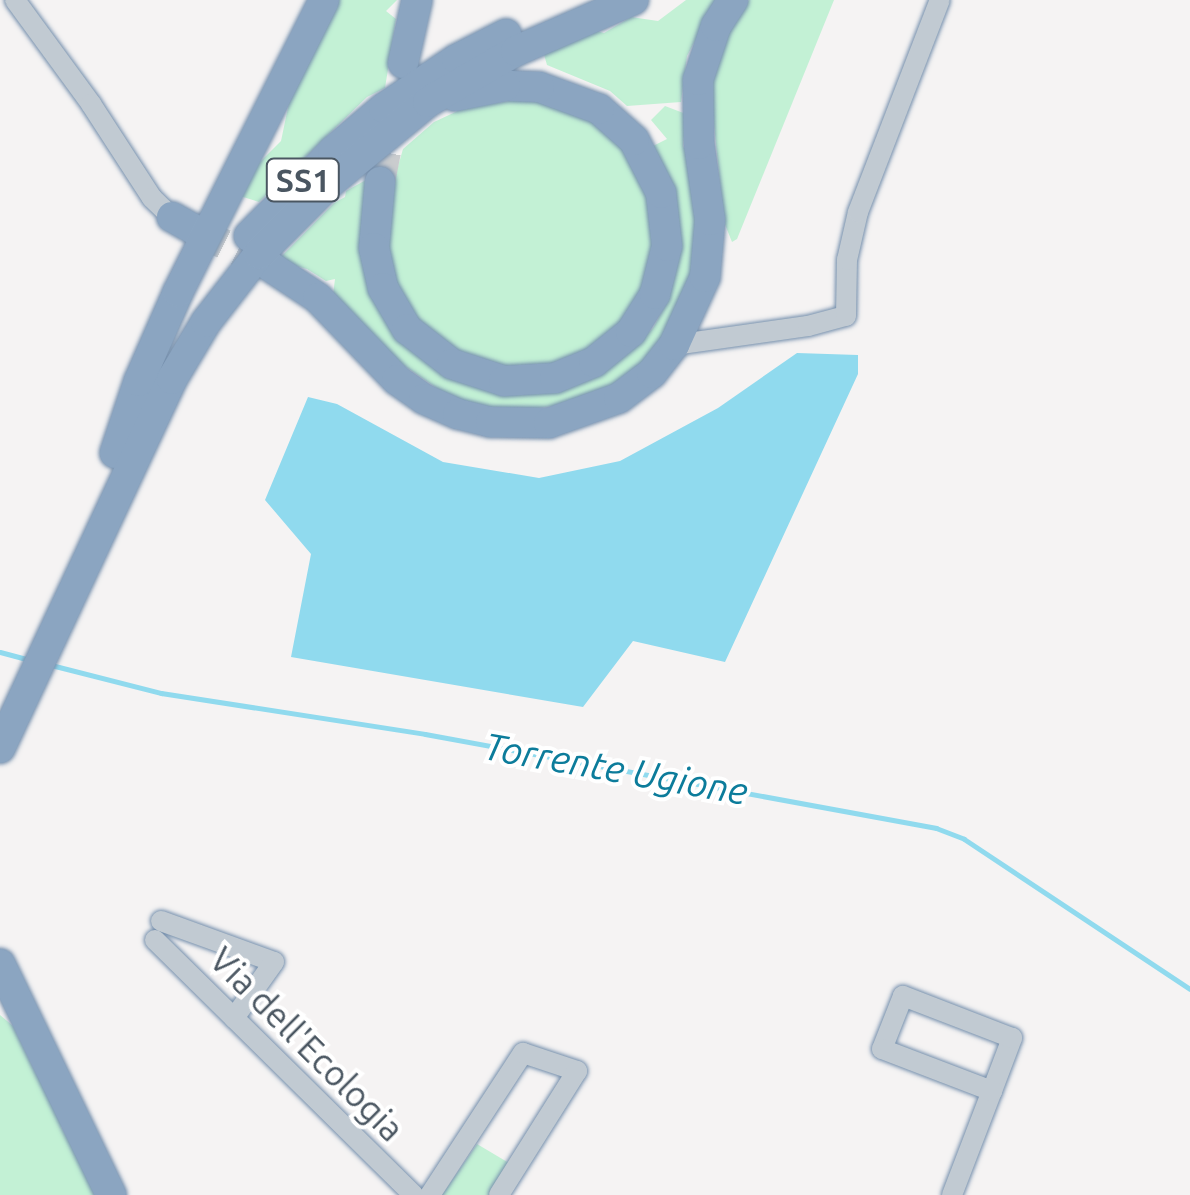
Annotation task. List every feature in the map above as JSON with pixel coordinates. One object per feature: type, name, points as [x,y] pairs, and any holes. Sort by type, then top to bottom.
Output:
[{"type":"highway","points":[[115,453],[139,382],[178,292],[324,0]]},
{"type":"highway","points":[[403,63],[417,0]]},
{"type":"highway","name":"SS1","points":[[62,591],[115,453],[152,376],[192,307],[279,204],[357,130],[411,88],[481,46],[582,0]]},
{"type":"highway","name":"SS1","points":[[0,748],[6,706],[154,415],[206,322],[286,226],[428,102],[516,52],[633,0]]},
{"type":"highway","points":[[271,268],[304,285],[398,380],[424,399],[492,422],[548,423],[595,410],[640,383],[674,346],[697,302],[708,256],[710,220],[699,144],[698,80],[712,36],[733,0]]},
{"type":"highway","points":[[380,182],[374,238],[382,288],[408,329],[452,364],[504,381],[556,378],[613,349],[644,314],[664,262],[666,218],[655,176],[626,130],[583,101],[538,87],[486,88],[428,102]]},
{"type":"highway","points":[[0,964],[112,1195]]},
{"type":"highway","points":[[0,1003],[46,1062]]},
{"type":"street","points":[[15,0],[92,104],[152,198],[185,224]]},
{"type":"street","points":[[674,346],[808,326],[846,316],[847,260],[858,212],[940,0]]},
{"type":"street","name":"Via dell'Ecologia","points":[[234,1018],[274,962],[158,930],[234,1018],[414,1195]]},
{"type":"street","points":[[952,1195],[992,1091],[1012,1038],[902,996],[882,1049],[992,1091]]},
{"type":"street","points":[[430,1195],[524,1054],[576,1071],[499,1195]]},
{"type":"green space","points":[[339,0],[397,0],[386,11],[396,19],[385,88],[367,97],[259,202],[240,196],[258,164],[281,141],[290,98]]},
{"type":"green space","points":[[686,0],[717,0],[687,56],[681,102],[627,106],[610,91],[547,65],[543,51],[597,31],[604,33],[631,17],[658,21]]},
{"type":"green space","points":[[749,0],[834,0],[737,239],[732,242],[724,222],[710,85],[729,25]]},
{"type":"green space","points":[[530,98],[581,109],[616,137],[657,210],[651,272],[625,326],[570,363],[499,369],[435,343],[397,296],[384,215],[403,149],[434,122],[464,108]]},
{"type":"green space","points":[[665,106],[686,114],[683,146],[688,155],[697,230],[688,289],[654,354],[613,385],[553,406],[515,411],[457,402],[387,354],[333,295],[335,279],[326,281],[307,269],[277,261],[334,203],[345,197],[346,191],[366,180],[365,260],[477,386],[633,348],[653,328],[666,304],[651,147],[667,139],[651,120]]},
{"type":"green space","points":[[0,1015],[13,1026],[36,1074],[54,1098],[64,1120],[61,1127],[99,1195],[0,1195]]},
{"type":"green space","points":[[477,1144],[509,1163],[489,1195],[442,1195]]},
{"type":"water","points":[[797,353],[858,355],[858,374],[725,662],[633,641],[583,707],[291,657],[311,554],[265,500],[308,397],[337,404],[443,462],[539,478],[620,461],[718,408]]},
{"type":"waterway","name":"Torrente Ugione","points":[[0,652],[30,660]]},
{"type":"waterway","name":"Torrente Ugione","points":[[51,665],[161,693],[425,734],[936,828],[964,839],[1190,989]]},
{"type":"tunnel","points":[[380,182],[393,116]]},
{"type":"tunnel","points":[[197,231],[271,267]]}]
